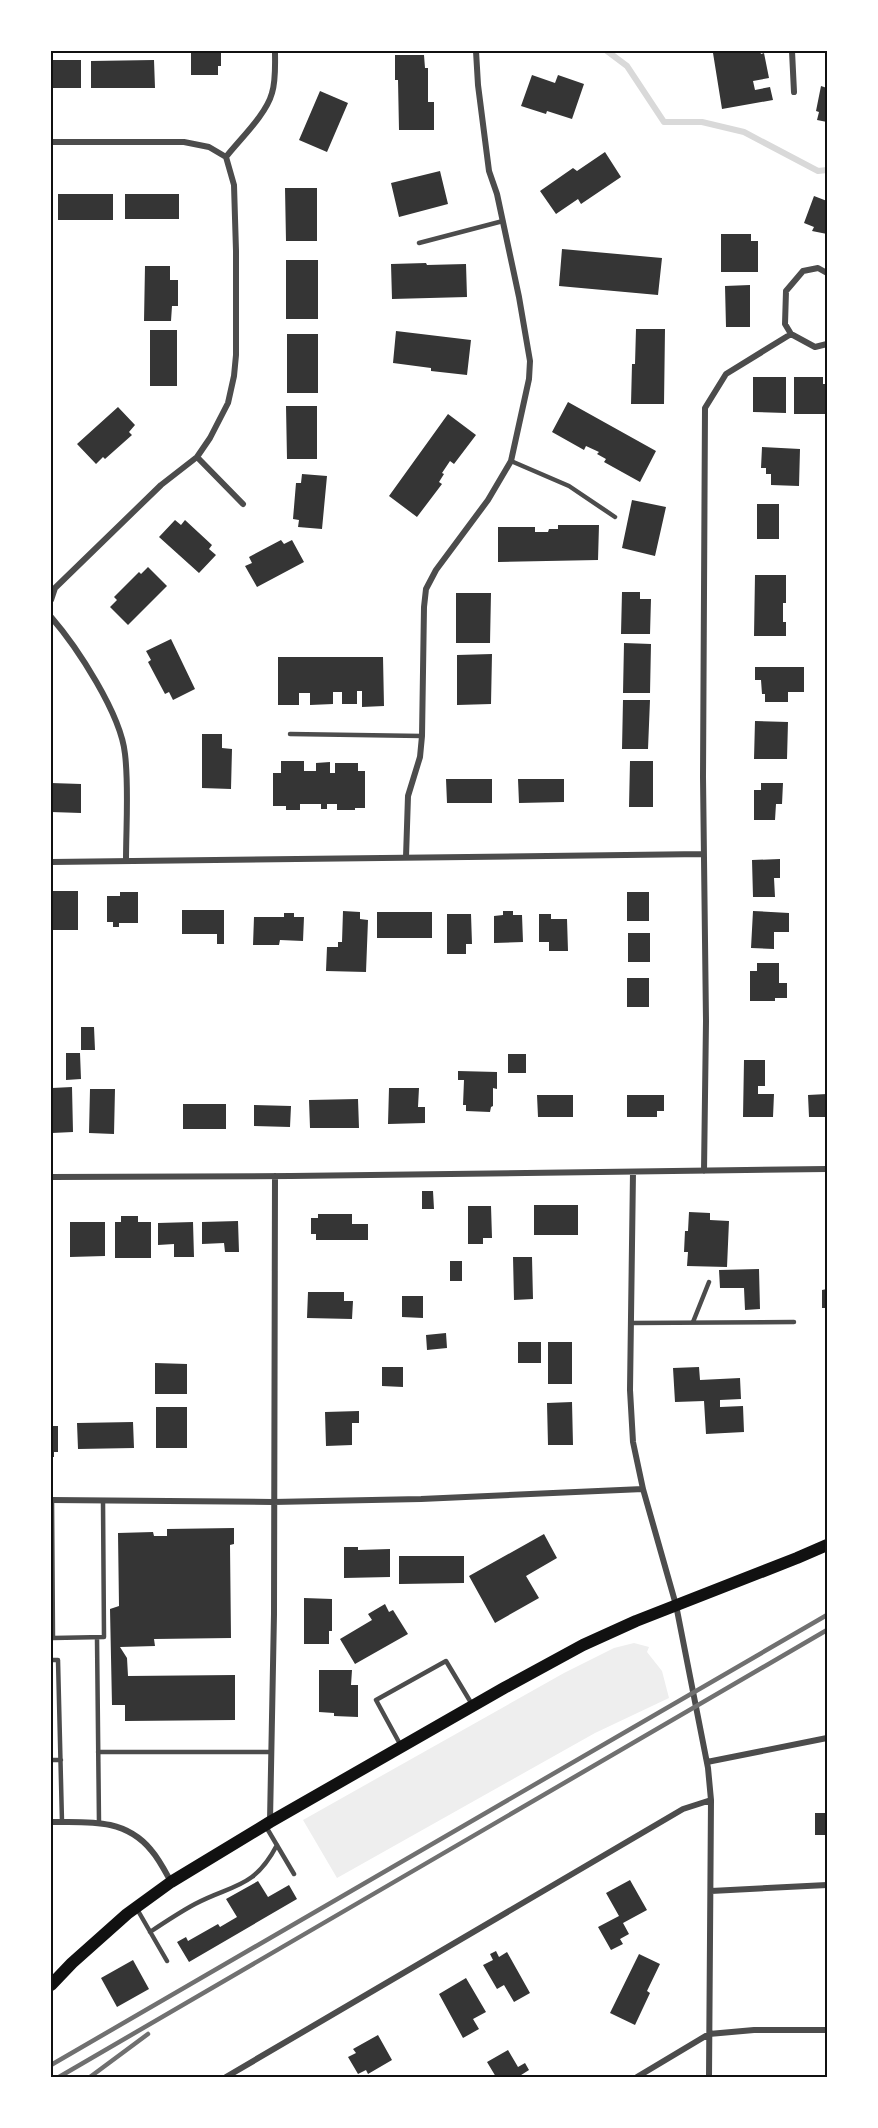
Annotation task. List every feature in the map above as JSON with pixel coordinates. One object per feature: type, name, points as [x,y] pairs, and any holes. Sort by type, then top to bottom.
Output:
[{"type":"main road","points":[[51,1985],[100,1937],[171,1882],[473,1706],[583,1645],[636,1621],[827,1545]]},
{"type":"street","points":[[226,157],[260,116],[272,94],[275,51]]},
{"type":"street","points":[[406,857],[408,796],[420,757],[422,736],[426,589],[436,570],[488,500],[511,461],[530,361],[497,194],[489,171],[476,51]]},
{"type":"street","points":[[792,51],[794,92]]},
{"type":"street","points":[[51,142],[184,142],[209,147],[226,157],[234,185],[236,251],[234,376],[228,403],[210,438],[197,457],[161,485],[55,588],[51,600]]},
{"type":"street","points":[[827,273],[818,268],[803,271],[786,291],[785,324],[791,334],[815,347],[827,344]]},
{"type":"street","points":[[704,1171],[706,1021],[703,675],[705,408],[726,374],[791,334]]},
{"type":"street","points":[[197,457],[243,504]]},
{"type":"street","points":[[51,616],[63,630],[119,726],[126,754],[126,861]]},
{"type":"street","points":[[51,862],[704,854]]},
{"type":"street","points":[[51,1178],[827,1169]]},
{"type":"street","points":[[633,1172],[630,1390],[633,1442],[643,1490],[676,1605],[711,1800],[709,2077]]},
{"type":"street","points":[[268,1824],[274,1614],[275,1176]]},
{"type":"street","points":[[52,1500],[273,1502],[643,1490]]},
{"type":"street","points":[[706,1762],[827,1738]]},
{"type":"street","points":[[226,2077],[683,1809],[711,1800]]},
{"type":"street","points":[[51,1822],[99,1822],[123,1827],[139,1837],[152,1851],[171,1882]]},
{"type":"street","points":[[711,1891],[827,1885]]},
{"type":"street","points":[[637,2077],[709,2034],[754,2030],[827,2030]]},
{"type":"lane","points":[[419,243],[503,222]]},
{"type":"lane","points":[[511,461],[569,486],[615,517]]},
{"type":"lane","points":[[290,734],[422,736]]},
{"type":"lane","points":[[693,1322],[709,1282]]},
{"type":"lane","points":[[631,1323],[794,1322]]},
{"type":"lane","points":[[52,1500],[53,1638],[104,1637],[103,1501]]},
{"type":"lane","points":[[97,1638],[99,1822]]},
{"type":"lane","points":[[51,1660],[58,1660],[62,1822]]},
{"type":"lane","points":[[402,1747],[376,1700],[446,1661],[473,1706]]},
{"type":"lane","points":[[98,1752],[271,1752]]},
{"type":"lane","points":[[51,1760],[61,1760]]},
{"type":"lane","points":[[268,1824],[294,1874]]},
{"type":"lane","points":[[150,1932],[195,1904],[248,1881],[267,1865],[277,1845]]},
{"type":"lane","points":[[136,1907],[167,1960]]},
{"type":"shaded area","points":[[634,1643],[649,1647],[647,1652],[662,1671],[669,1698],[595,1733],[337,1878],[303,1820],[564,1673],[614,1648]]},
{"type":"building","points":[[191,51],[221,51],[221,66],[218,66],[218,75],[191,75]]},
{"type":"building","points":[[726,51],[764,53],[769,78],[753,81],[755,90],[770,87],[773,100],[722,109],[713,53]]},
{"type":"building","points":[[395,55],[424,55],[425,68],[428,68],[428,102],[434,102],[434,130],[399,130]]},
{"type":"building","points":[[51,60],[81,60],[81,88],[51,88]]},
{"type":"building","points":[[154,60],[155,88],[91,88],[91,61]]},
{"type":"building","points":[[532,75],[555,83],[558,75],[584,84],[572,119],[521,106]]},
{"type":"building","points":[[821,86],[827,88],[827,122],[817,120],[819,112],[816,111]]},
{"type":"building","points":[[320,91],[348,103],[327,152],[299,140]]},
{"type":"building","points":[[605,152],[621,177],[581,204],[578,199],[556,214],[540,191],[573,168],[577,171]]},
{"type":"building","points":[[440,171],[448,204],[399,217],[391,183]]},
{"type":"building","points":[[285,188],[317,188],[317,241],[286,241]]},
{"type":"building","points":[[58,194],[113,194],[113,220],[58,220]]},
{"type":"building","points":[[125,194],[179,194],[179,219],[125,219]]},
{"type":"building","points":[[814,196],[827,201],[827,234],[812,231],[814,227],[804,223]]},
{"type":"building","points":[[721,234],[751,234],[751,241],[758,241],[758,272],[721,272]]},
{"type":"building","points":[[562,249],[662,258],[658,295],[559,286]]},
{"type":"building","points":[[286,260],[318,260],[318,319],[286,319]]},
{"type":"building","points":[[426,263],[427,265],[466,264],[467,297],[392,299],[391,264]]},
{"type":"building","points":[[145,266],[170,266],[170,280],[178,280],[178,306],[172,306],[171,321],[144,321]]},
{"type":"building","points":[[750,285],[750,327],[726,327],[725,286]]},
{"type":"building","points":[[636,329],[665,329],[664,404],[631,404]]},
{"type":"building","points":[[150,330],[177,330],[177,386],[150,386]]},
{"type":"building","points":[[396,331],[471,340],[467,375],[431,371],[431,368],[393,363]]},
{"type":"building","points":[[287,334],[318,334],[318,393],[287,393]]},
{"type":"building","points":[[753,377],[786,377],[786,413],[753,412]]},
{"type":"building","points":[[794,377],[823,377],[823,384],[827,384],[827,414],[794,414]]},
{"type":"building","points":[[568,402],[656,451],[640,482],[604,462],[606,459],[597,454],[599,452],[586,446],[584,450],[552,432]]},
{"type":"building","points":[[286,406],[317,406],[317,459],[287,459]]},
{"type":"building","points":[[118,407],[135,425],[129,432],[132,435],[96,464],[77,444]]},
{"type":"building","points":[[448,414],[476,435],[454,464],[450,461],[442,473],[444,474],[439,482],[442,484],[417,517],[389,496]]},
{"type":"building","points":[[762,447],[800,449],[799,486],[771,485],[771,474],[766,474],[766,468],[761,468]]},
{"type":"building","points":[[302,474],[327,476],[322,529],[298,527],[299,520],[293,519],[296,483],[301,483]]},
{"type":"building","points":[[632,500],[666,507],[655,556],[622,548]]},
{"type":"building","points":[[757,504],[779,504],[779,539],[757,539]]},
{"type":"building","points":[[175,520],[181,525],[185,520],[212,545],[209,549],[216,555],[199,573],[159,537]]},
{"type":"building","points":[[558,525],[599,525],[598,560],[498,562],[498,527],[535,527],[535,532],[548,532],[549,529],[558,529]]},
{"type":"building","points":[[281,540],[284,544],[292,540],[304,562],[257,587],[245,566],[252,563],[249,557]]},
{"type":"building","points":[[148,567],[167,586],[128,625],[110,607],[117,600],[114,597],[139,572],[141,574]]},
{"type":"building","points":[[755,575],[786,575],[783,622],[786,622],[786,636],[754,636]]},
{"type":"building","points":[[622,592],[640,592],[640,599],[651,599],[650,634],[621,634]]},
{"type":"building","points":[[456,593],[491,593],[490,643],[456,643]]},
{"type":"building","points":[[171,639],[195,689],[173,700],[169,692],[165,694],[148,662],[151,660],[146,651]]},
{"type":"building","points":[[624,643],[651,644],[650,693],[623,693]]},
{"type":"building","points":[[492,654],[491,704],[457,705],[457,655]]},
{"type":"building","points":[[278,657],[383,657],[384,706],[362,707],[362,691],[357,691],[357,704],[342,704],[342,692],[333,692],[333,704],[310,705],[310,693],[299,693],[299,705],[278,705]]},
{"type":"building","points":[[755,667],[804,667],[804,692],[788,692],[788,702],[765,702],[761,680],[755,680]]},
{"type":"building","points":[[623,700],[650,700],[648,749],[622,749]]},
{"type":"building","points":[[755,721],[788,722],[787,759],[754,759]]},
{"type":"building","points":[[202,734],[222,734],[222,748],[232,749],[231,789],[202,788]]},
{"type":"building","points":[[281,761],[304,761],[304,771],[316,771],[316,763],[330,762],[330,773],[335,773],[335,763],[358,763],[358,771],[365,771],[365,808],[337,810],[337,804],[327,804],[327,809],[321,809],[321,804],[300,804],[300,810],[286,810],[286,806],[273,806],[273,773],[281,773]]},
{"type":"building","points":[[630,761],[653,761],[653,807],[629,807]]},
{"type":"building","points":[[446,779],[492,779],[492,803],[447,803]]},
{"type":"building","points":[[518,779],[564,779],[564,802],[519,803]]},
{"type":"building","points":[[51,783],[81,784],[81,813],[51,812]]},
{"type":"building","points":[[761,783],[783,783],[782,804],[776,804],[775,820],[754,820],[754,790],[761,790]]},
{"type":"building","points":[[780,859],[780,878],[774,878],[775,897],[753,897],[752,860]]},
{"type":"building","points":[[51,891],[78,891],[78,930],[51,930]]},
{"type":"building","points":[[120,892],[138,892],[138,923],[119,923],[119,927],[113,927],[113,922],[107,922],[107,896],[120,896]]},
{"type":"building","points":[[627,892],[649,892],[649,921],[627,921]]},
{"type":"building","points":[[182,910],[224,910],[224,944],[217,944],[217,934],[182,934]]},
{"type":"building","points":[[343,911],[360,912],[360,919],[368,920],[366,972],[326,971],[327,947],[338,947],[338,942],[342,942]]},
{"type":"building","points":[[503,911],[513,911],[513,915],[522,915],[523,942],[494,943],[494,916],[503,915]]},
{"type":"building","points":[[753,911],[789,913],[789,932],[774,932],[774,949],[751,948]]},
{"type":"building","points":[[377,912],[432,912],[432,938],[377,938]]},
{"type":"building","points":[[284,913],[294,913],[294,917],[304,917],[303,941],[280,940],[279,945],[253,945],[254,917],[284,917]]},
{"type":"building","points":[[447,914],[471,914],[472,944],[466,944],[466,954],[447,954]]},
{"type":"building","points":[[539,914],[551,914],[551,919],[567,919],[568,951],[549,951],[549,942],[539,942]]},
{"type":"building","points":[[628,933],[650,933],[650,962],[628,962]]},
{"type":"building","points":[[757,963],[779,963],[779,983],[787,983],[787,998],[775,998],[775,1001],[750,1001],[750,971],[757,971]]},
{"type":"building","points":[[627,978],[649,978],[649,1007],[627,1007]]},
{"type":"building","points":[[81,1027],[94,1027],[95,1050],[81,1050]]},
{"type":"building","points":[[66,1053],[80,1053],[81,1079],[66,1080]]},
{"type":"building","points":[[508,1054],[526,1054],[526,1073],[508,1073]]},
{"type":"building","points":[[744,1060],[765,1060],[765,1086],[758,1086],[758,1094],[774,1094],[773,1117],[743,1117]]},
{"type":"building","points":[[458,1071],[497,1072],[497,1089],[493,1088],[493,1106],[490,1112],[466,1111],[466,1105],[463,1105],[464,1080],[458,1080]]},
{"type":"building","points":[[72,1087],[73,1132],[52,1133],[52,1088]]},
{"type":"building","points":[[389,1088],[419,1088],[418,1107],[425,1107],[425,1123],[388,1124]]},
{"type":"building","points":[[90,1089],[115,1089],[114,1134],[89,1133]]},
{"type":"building","points":[[827,1094],[827,1117],[809,1117],[808,1095]]},
{"type":"building","points":[[537,1095],[573,1095],[573,1117],[538,1117]]},
{"type":"building","points":[[627,1095],[664,1095],[664,1111],[657,1111],[657,1117],[627,1117]]},
{"type":"building","points":[[358,1099],[359,1128],[310,1128],[309,1100]]},
{"type":"building","points":[[183,1104],[226,1104],[226,1129],[183,1129]]},
{"type":"building","points":[[254,1105],[291,1106],[290,1127],[254,1126]]},
{"type":"building","points":[[422,1191],[433,1191],[434,1209],[422,1209]]},
{"type":"building","points":[[534,1205],[578,1205],[578,1235],[534,1235]]},
{"type":"building","points":[[468,1206],[491,1206],[492,1238],[483,1238],[483,1244],[468,1244]]},
{"type":"building","points":[[689,1212],[710,1213],[710,1220],[729,1221],[727,1267],[687,1266],[688,1252],[684,1252]]},
{"type":"building","points":[[318,1214],[352,1214],[352,1224],[368,1224],[368,1240],[316,1240],[316,1234],[311,1234],[311,1218],[318,1218]]},
{"type":"building","points":[[121,1216],[138,1216],[138,1222],[151,1222],[151,1258],[115,1258],[115,1222],[121,1222]]},
{"type":"building","points":[[238,1221],[239,1252],[225,1252],[224,1243],[202,1244],[202,1222]]},
{"type":"building","points":[[70,1222],[105,1222],[105,1256],[70,1257]]},
{"type":"building","points":[[193,1222],[194,1257],[174,1257],[174,1244],[158,1245],[158,1223]]},
{"type":"building","points":[[513,1257],[532,1257],[533,1299],[514,1300]]},
{"type":"building","points":[[450,1261],[462,1261],[462,1281],[450,1281]]},
{"type":"building","points":[[759,1269],[760,1309],[745,1310],[744,1288],[720,1288],[719,1270]]},
{"type":"building","points":[[827,1289],[827,1308],[822,1308],[822,1290]]},
{"type":"building","points":[[308,1292],[344,1292],[344,1301],[353,1301],[352,1319],[307,1318]]},
{"type":"building","points":[[402,1296],[423,1296],[423,1318],[402,1317]]},
{"type":"building","points":[[446,1333],[447,1348],[427,1350],[426,1335]]},
{"type":"building","points":[[518,1342],[541,1342],[541,1363],[518,1363]]},
{"type":"building","points":[[548,1342],[572,1342],[572,1384],[548,1384]]},
{"type":"building","points":[[155,1363],[187,1364],[187,1394],[155,1394]]},
{"type":"building","points":[[382,1367],[403,1367],[403,1387],[382,1386]]},
{"type":"building","points":[[699,1367],[700,1380],[740,1378],[741,1399],[720,1400],[720,1407],[743,1406],[744,1432],[706,1434],[704,1401],[675,1402],[673,1368]]},
{"type":"building","points":[[572,1402],[573,1445],[548,1445],[547,1403]]},
{"type":"building","points":[[156,1407],[187,1407],[187,1448],[156,1448]]},
{"type":"building","points":[[359,1411],[359,1423],[352,1423],[352,1445],[326,1446],[325,1412]]},
{"type":"building","points":[[133,1422],[134,1448],[78,1449],[77,1423]]},
{"type":"building","points":[[51,1426],[58,1426],[58,1452],[54,1452],[54,1457],[51,1457]]},
{"type":"building","points":[[234,1528],[234,1544],[230,1545],[231,1638],[154,1639],[155,1646],[120,1647],[127,1658],[128,1676],[235,1675],[235,1720],[125,1721],[125,1705],[112,1705],[110,1609],[119,1606],[118,1533],[153,1532],[154,1536],[167,1536],[167,1529]]},
{"type":"building","points":[[544,1534],[557,1558],[526,1576],[539,1598],[495,1623],[469,1576]]},
{"type":"building","points":[[344,1547],[358,1547],[358,1550],[390,1549],[390,1577],[344,1578]]},
{"type":"building","points":[[399,1556],[464,1556],[464,1583],[399,1584]]},
{"type":"building","points":[[304,1598],[332,1599],[332,1631],[329,1631],[329,1644],[304,1644]]},
{"type":"building","points":[[385,1604],[389,1612],[393,1610],[408,1634],[355,1664],[340,1639],[372,1620],[368,1614]]},
{"type":"building","points":[[319,1670],[352,1670],[351,1685],[358,1685],[358,1717],[334,1716],[334,1713],[319,1712]]},
{"type":"building","points":[[815,1813],[827,1813],[827,1835],[815,1835]]},
{"type":"building","points":[[630,1880],[647,1910],[623,1923],[629,1934],[620,1939],[623,1944],[611,1950],[598,1927],[619,1916],[606,1893]]},
{"type":"building","points":[[258,1881],[268,1897],[289,1885],[297,1899],[189,1962],[177,1942],[186,1937],[188,1941],[218,1924],[220,1927],[237,1917],[226,1899]]},
{"type":"building","points":[[496,1951],[499,1957],[507,1952],[530,1993],[514,2002],[504,1985],[497,1989],[483,1965],[493,1960],[490,1954]]},
{"type":"building","points":[[639,1954],[660,1964],[635,2025],[610,2013]]},
{"type":"building","points":[[133,1960],[149,1989],[117,2007],[101,1978]]},
{"type":"building","points":[[466,1978],[486,2012],[473,2019],[479,2029],[463,2038],[439,1994]]},
{"type":"building","points":[[378,2035],[392,2060],[368,2074],[366,2070],[358,2074],[348,2057],[356,2053],[353,2049]]},
{"type":"building","points":[[508,2050],[518,2067],[525,2063],[529,2070],[518,2077],[496,2077],[487,2062]]},
{"type":"waterway","points":[[607,51],[627,66],[664,122],[702,122],[744,132],[818,171],[827,170]]},
{"type":"railway","points":[[51,2065],[827,1615]]},
{"type":"railway","points":[[59,2077],[827,1630]]},
{"type":"railway","points":[[90,2077],[148,2034]]}]
